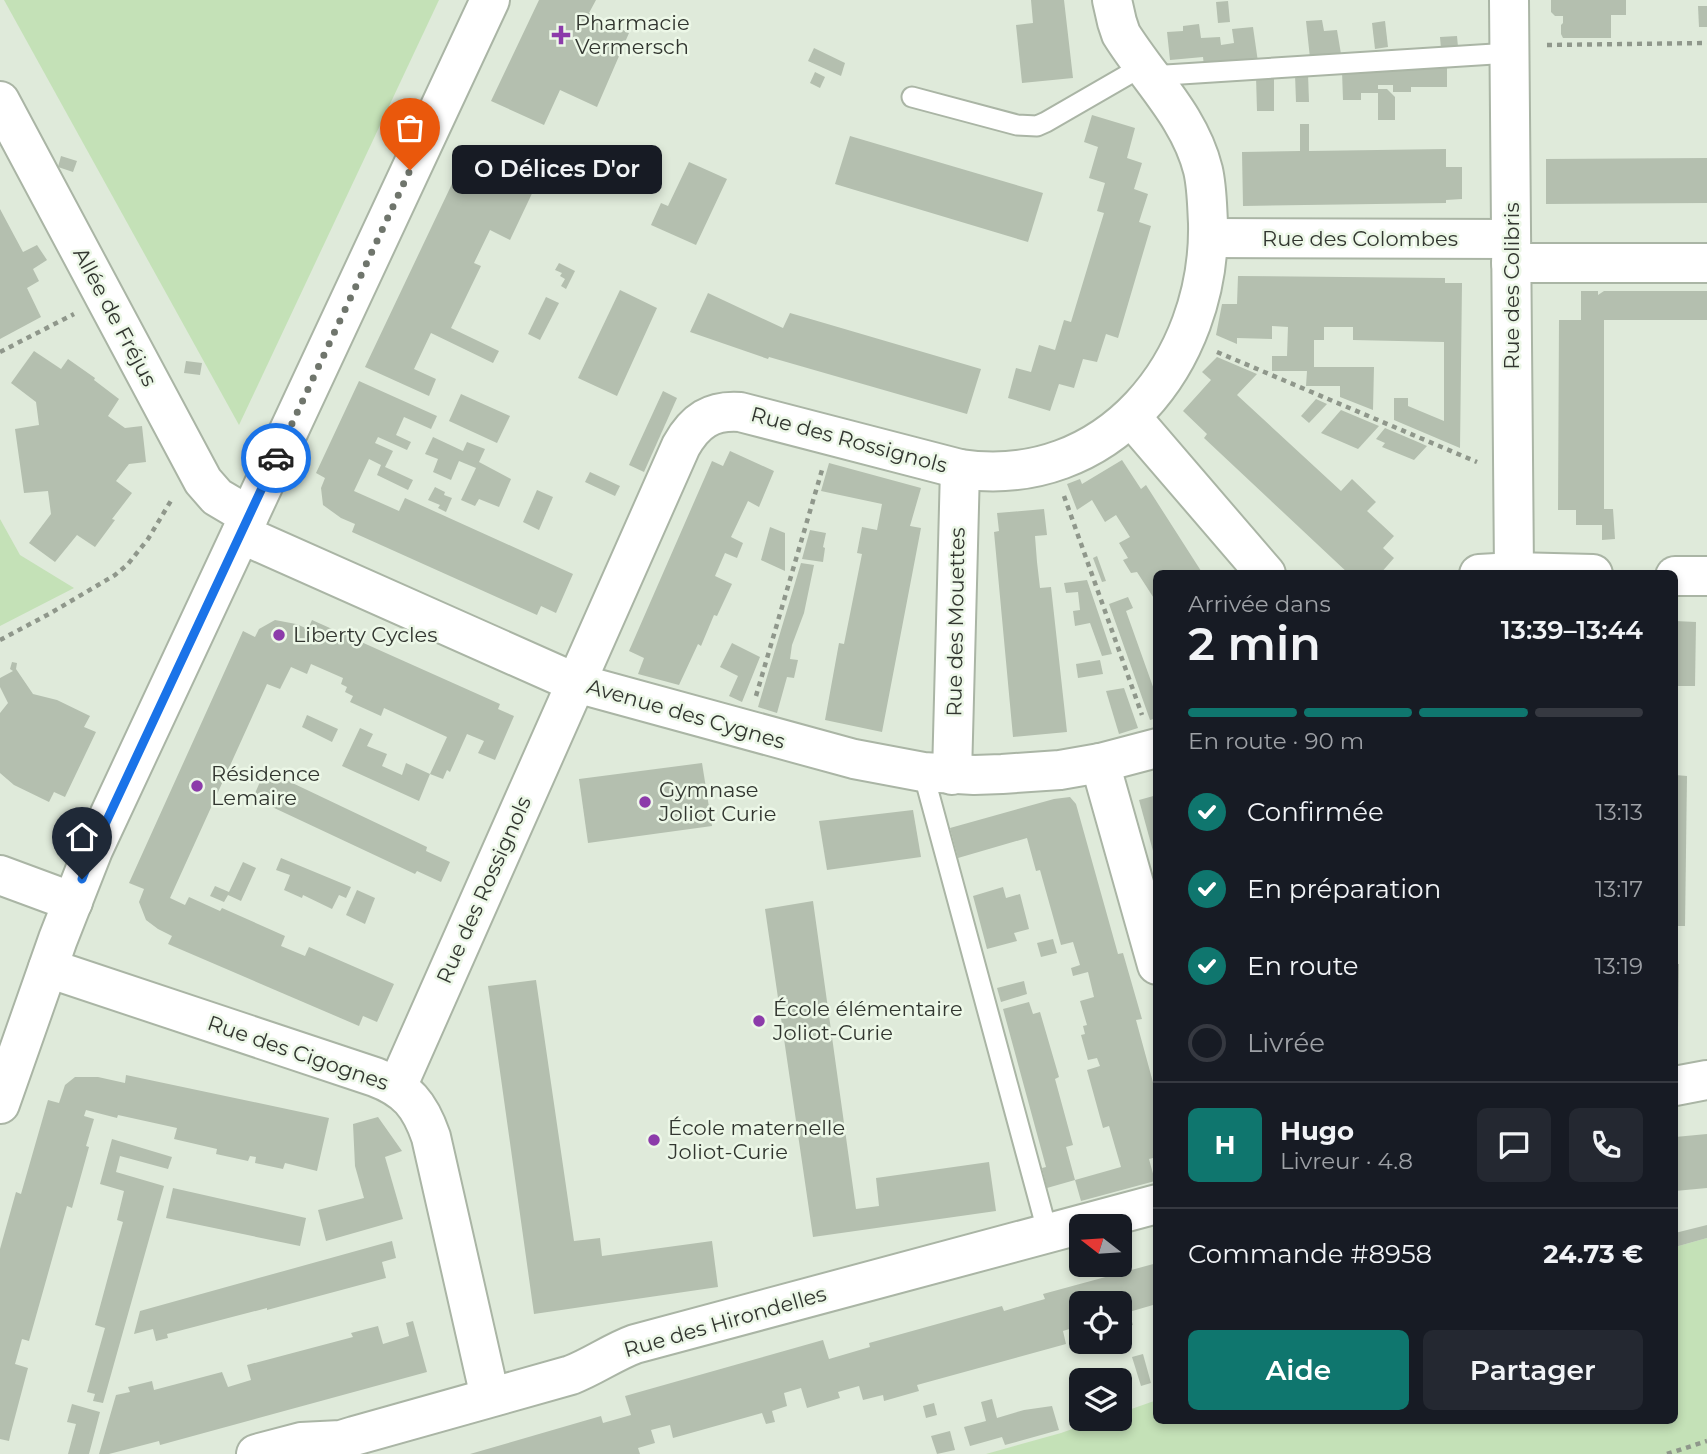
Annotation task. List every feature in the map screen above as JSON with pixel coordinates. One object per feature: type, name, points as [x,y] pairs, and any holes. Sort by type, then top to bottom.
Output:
[{"type":"street","points":[[0,1104],[93,850],[489,0]]},
{"type":"street","name":"Rue des Rossignols","points":[[397,1087],[681,446],[695,426],[708,416],[740,412],[960,469],[1000,471],[1052,461],[1095,443],[1132,417],[1161,381],[1185,339],[1203,286],[1208,238],[1206,189],[1194,142],[1121,34],[1112,0]]},
{"type":"street","name":"Rue des Colibris","points":[[1497,570],[1513,477],[1509,0]]},
{"type":"street","name":"Allée de Fréjus","points":[[0,101],[203,481],[245,525]]},
{"type":"street","name":"Rue des Colombes","points":[[1208,238],[1707,262]]},
{"type":"street","points":[[1132,417],[1263,570]]},
{"type":"street","name":"Rue des Mouettes","points":[[937,773],[960,469]]},
{"type":"street","name":"Avenue des Cygnes","points":[[245,525],[576,683],[854,759],[937,773],[974,775],[1060,770],[1153,750]]},
{"type":"street","points":[[1678,576],[1707,576]]},
{"type":"street","points":[[1100,763],[1153,951]]},
{"type":"street","points":[[0,875],[73,902]]},
{"type":"street","name":"Rue des Cigognes","points":[[48,968],[364,1073],[388,1082],[408,1096],[418,1107],[431,1137],[490,1397]]},
{"type":"street","points":[[1678,1085],[1707,1080]]},
{"type":"street","name":"Rue des Hirondelles","points":[[256,1454],[301,1443],[341,1440],[578,1372],[635,1344],[1153,1205]]},
{"type":"lane","points":[[912,97],[1017,125],[1037,125],[1147,71],[1510,49]]},
{"type":"lane","points":[[937,773],[1048,1234]]},
{"type":"path","points":[[1510,49],[1707,43]]},
{"type":"path","points":[[0,352],[105,298]]},
{"type":"path","points":[[1185,339],[1513,477]]},
{"type":"path","points":[[746,730],[832,435]]},
{"type":"path","points":[[0,640],[95,587],[128,564],[158,524],[192,461]]},
{"type":"path","points":[[1052,461],[1153,743]]},
{"type":"path","points":[[1667,1454],[1707,1441]]},
{"type":"green space","points":[[4,0],[439,0],[239,425]]},
{"type":"green space","points":[[0,519],[20,555],[74,588],[0,626]]},
{"type":"green space","points":[[1707,1238],[1707,1454],[986,1454],[1069,1430],[1132,1431],[1132,1409],[1153,1401],[1153,1424],[1678,1424],[1678,1246]]},
{"type":"building","points":[[539,0],[596,0],[589,13],[629,33],[597,107],[560,90],[544,125],[491,101]]},
{"type":"building","points":[[1031,0],[1064,0],[1073,78],[1022,83],[1016,25],[1033,23]]},
{"type":"building","points":[[1551,0],[1626,0],[1626,15],[1611,15],[1611,38],[1563,38],[1563,16],[1555,16],[1551,12]]},
{"type":"building","points":[[1228,1],[1230,22],[1218,23],[1216,2]]},
{"type":"building","points":[[1698,6],[1707,6],[1707,27],[1699,27]]},
{"type":"building","points":[[1322,20],[1324,31],[1337,30],[1341,54],[1310,58],[1306,21]]},
{"type":"building","points":[[1385,21],[1388,47],[1375,49],[1372,23]]},
{"type":"building","points":[[1199,24],[1201,38],[1220,37],[1221,45],[1234,43],[1232,29],[1253,27],[1258,62],[1204,66],[1203,57],[1170,60],[1167,32],[1183,31],[1183,26]]},
{"type":"building","points":[[1457,36],[1458,47],[1441,49],[1440,37]]},
{"type":"building","points":[[814,48],[845,63],[841,76],[808,61]]},
{"type":"building","points":[[1447,65],[1447,87],[1411,87],[1411,92],[1393,92],[1393,85],[1378,85],[1378,89],[1387,89],[1395,97],[1395,120],[1378,120],[1378,93],[1361,93],[1361,100],[1343,100],[1342,71]]},
{"type":"building","points":[[815,72],[825,77],[820,88],[810,83]]},
{"type":"building","points":[[1308,73],[1309,102],[1296,102],[1295,74]]},
{"type":"building","points":[[1274,75],[1274,111],[1257,111],[1256,76]]},
{"type":"building","points":[[1092,115],[1135,128],[1127,158],[1142,163],[1134,189],[1148,194],[1139,222],[1151,226],[1118,338],[1106,334],[1097,362],[1083,359],[1074,388],[1059,384],[1050,411],[1008,398],[1016,368],[1031,372],[1039,345],[1055,350],[1064,320],[1071,322],[1104,213],[1097,211],[1105,183],[1089,178],[1098,147],[1084,142]]},
{"type":"building","points":[[1300,124],[1309,124],[1309,151],[1446,149],[1446,167],[1462,167],[1462,199],[1446,200],[1446,203],[1243,206],[1242,152],[1300,151]]},
{"type":"building","points":[[850,136],[1043,193],[1028,242],[835,184]]},
{"type":"building","points":[[469,148],[519,171],[516,176],[536,185],[510,240],[490,230],[474,263],[481,266],[451,328],[499,351],[493,363],[431,333],[414,369],[436,379],[429,396],[365,367]]},
{"type":"building","points":[[61,156],[77,161],[73,172],[58,167]]},
{"type":"building","points":[[1707,158],[1707,203],[1546,204],[1546,159]]},
{"type":"building","points":[[689,162],[727,179],[696,245],[651,225],[661,203],[668,206]]},
{"type":"building","points":[[0,209],[23,252],[37,245],[47,260],[33,269],[39,281],[27,288],[41,317],[0,339]]},
{"type":"building","points":[[559,263],[575,271],[566,289],[561,286],[565,279],[560,276],[562,273],[555,270]]},
{"type":"building","points":[[1238,276],[1445,278],[1445,283],[1462,283],[1460,448],[1394,420],[1394,398],[1408,398],[1408,406],[1444,421],[1444,342],[1353,340],[1353,327],[1324,327],[1324,340],[1314,340],[1314,367],[1374,367],[1373,410],[1340,397],[1340,386],[1306,386],[1307,371],[1272,371],[1272,356],[1287,356],[1288,327],[1272,326],[1272,339],[1237,338],[1237,344],[1216,335],[1222,304],[1237,304]]},
{"type":"building","points":[[620,290],[657,308],[617,396],[578,378]]},
{"type":"building","points":[[1581,291],[1598,291],[1598,295],[1604,291],[1707,291],[1707,320],[1604,320],[1604,509],[1613,509],[1615,539],[1602,540],[1602,525],[1576,525],[1576,510],[1558,510],[1559,320],[1581,320]]},
{"type":"building","points":[[708,293],[783,328],[790,313],[981,369],[967,414],[769,357],[768,359],[690,332]]},
{"type":"building","points":[[546,297],[559,303],[540,340],[528,334]]},
{"type":"building","points":[[34,351],[61,369],[68,359],[119,399],[108,416],[125,428],[142,426],[146,462],[129,464],[116,481],[132,493],[95,547],[77,535],[55,562],[29,543],[51,514],[48,491],[24,493],[15,429],[39,425],[36,402],[11,383]]},
{"type":"building","points":[[1217,357],[1257,374],[1237,395],[1341,491],[1352,479],[1376,502],[1367,511],[1394,536],[1383,548],[1394,558],[1384,570],[1345,570],[1204,438],[1207,434],[1183,411],[1211,380],[1202,372]]},
{"type":"building","points":[[186,361],[202,363],[200,375],[184,373]]},
{"type":"building","points":[[359,381],[437,416],[431,429],[404,417],[396,435],[411,442],[407,450],[378,437],[375,443],[393,451],[385,467],[413,480],[408,490],[377,475],[381,465],[369,459],[354,491],[399,511],[405,498],[573,574],[556,613],[541,606],[537,615],[352,532],[355,524],[323,505],[321,488],[325,478],[316,473]]},
{"type":"building","points":[[663,391],[677,398],[644,472],[629,465]]},
{"type":"building","points":[[461,394],[510,416],[497,443],[449,421]]},
{"type":"building","points":[[1316,399],[1327,404],[1309,423],[1301,416]]},
{"type":"building","points":[[1341,410],[1379,426],[1358,449],[1321,433]]},
{"type":"building","points":[[1385,428],[1427,446],[1414,460],[1382,447],[1385,443],[1376,439]]},
{"type":"building","points":[[433,437],[463,451],[467,442],[485,449],[479,462],[511,479],[499,507],[479,499],[475,506],[461,500],[476,468],[459,461],[451,480],[433,472],[438,459],[425,454]]},
{"type":"building","points":[[730,451],[774,471],[759,507],[748,501],[731,537],[743,543],[737,558],[725,553],[715,576],[732,584],[717,616],[714,615],[701,646],[698,644],[679,685],[638,674],[644,658],[629,651],[712,461],[723,466]]},
{"type":"building","points":[[1122,460],[1141,489],[1146,485],[1200,570],[1153,570],[1153,597],[1137,572],[1131,573],[1123,560],[1128,558],[1119,543],[1130,537],[1116,515],[1105,522],[1092,500],[1077,510],[1067,484],[1080,479],[1082,484]]},
{"type":"building","points":[[829,463],[921,488],[910,526],[921,528],[882,732],[825,720],[839,643],[844,644],[862,554],[857,553],[862,527],[877,530],[882,504],[821,491]]},
{"type":"building","points":[[590,472],[620,486],[615,496],[585,482]]},
{"type":"building","points":[[435,487],[452,498],[446,512],[438,508],[440,505],[428,500]]},
{"type":"building","points":[[537,490],[553,497],[539,530],[523,522]]},
{"type":"building","points":[[1044,509],[1047,535],[1035,536],[1037,562],[1040,588],[1051,587],[1067,732],[1013,737],[994,532],[999,531],[997,513]]},
{"type":"building","points":[[770,527],[785,533],[785,571],[761,560]]},
{"type":"building","points":[[810,530],[826,533],[823,562],[802,559]]},
{"type":"building","points":[[1097,556],[1106,581],[1102,582],[1093,558]]},
{"type":"building","points":[[801,563],[814,565],[804,613],[792,645],[790,659],[798,660],[794,678],[787,677],[777,713],[758,707]]},
{"type":"building","points":[[1087,580],[1112,654],[1102,656],[1090,623],[1075,626],[1073,611],[1080,610],[1078,592],[1066,593],[1064,583]]},
{"type":"building","points":[[1128,597],[1133,608],[1126,611],[1153,687],[1153,719],[1150,720],[1109,604]]},
{"type":"building","points":[[275,620],[308,629],[312,620],[500,704],[498,709],[514,716],[495,760],[478,753],[484,741],[467,734],[450,772],[447,770],[443,779],[430,774],[447,737],[384,708],[381,716],[350,702],[353,696],[345,692],[347,687],[341,684],[343,678],[311,664],[307,674],[291,667],[280,689],[267,684],[170,898],[185,905],[189,897],[220,911],[222,908],[285,936],[281,946],[305,956],[309,947],[394,984],[377,1022],[363,1016],[359,1026],[168,944],[172,936],[146,920],[139,902],[144,889],[129,883],[243,631],[255,637],[259,629]]},
{"type":"building","points":[[1678,621],[1696,622],[1695,686],[1678,686]]},
{"type":"building","points":[[732,643],[760,657],[742,702],[729,696],[738,676],[720,667]]},
{"type":"building","points":[[1100,660],[1103,674],[1078,678],[1076,664]]},
{"type":"building","points":[[12,662],[17,663],[16,669],[33,694],[57,700],[90,716],[84,727],[96,732],[65,797],[54,792],[49,802],[14,785],[0,773],[0,713],[8,703],[0,687],[0,678],[13,671],[10,669]]},
{"type":"building","points":[[1124,688],[1138,728],[1119,734],[1106,691]]},
{"type":"building","points":[[307,715],[338,729],[332,742],[302,727]]},
{"type":"building","points":[[360,728],[373,734],[367,746],[387,754],[382,766],[402,775],[406,763],[430,774],[419,801],[342,766]]},
{"type":"building","name":"Gymnase Joliot Curie","points":[[702,763],[712,826],[588,843],[579,779]]},
{"type":"building","points":[[265,770],[427,847],[426,851],[450,862],[441,882],[417,871],[415,874],[253,798]]},
{"type":"building","points":[[1678,775],[1687,776],[1685,926],[1678,926]]},
{"type":"building","points":[[1153,796],[1153,851],[1139,800]]},
{"type":"building","points":[[1070,797],[1076,804],[1118,954],[1123,953],[1142,1019],[1136,1020],[1153,1082],[1153,1158],[1149,1159],[1153,1182],[1081,1201],[1075,1180],[1121,1167],[1109,1126],[1103,1128],[1087,1070],[1100,1066],[1097,1058],[1088,1060],[1081,1035],[1085,1034],[1083,1026],[1087,1025],[1080,1001],[1094,997],[1088,972],[1073,976],[1071,968],[1080,965],[1073,942],[1061,945],[1040,870],[1036,871],[1027,838],[958,858],[950,828]]},
{"type":"building","points":[[913,810],[921,857],[827,870],[819,821]]},
{"type":"building","points":[[281,858],[351,887],[346,898],[339,895],[332,909],[303,895],[302,898],[284,890],[290,875],[276,870]]},
{"type":"building","points":[[243,862],[256,868],[241,901],[228,895],[224,902],[210,896],[215,886],[229,892]]},
{"type":"building","points":[[1003,887],[1006,898],[1020,894],[1029,929],[1014,933],[1017,941],[987,949],[973,896]]},
{"type":"building","points":[[357,890],[375,898],[365,924],[346,915]]},
{"type":"building","points":[[813,901],[856,1209],[879,1206],[876,1178],[989,1162],[996,1211],[813,1237],[765,909]]},
{"type":"building","points":[[1053,939],[1057,953],[1041,957],[1037,943]]},
{"type":"building","points":[[1678,964],[1679,964],[1678,1029]]},
{"type":"building","points":[[536,980],[574,1241],[600,1238],[602,1256],[712,1241],[718,1287],[534,1314],[488,986]]},
{"type":"building","points":[[1024,981],[1027,994],[1001,1002],[997,988]]},
{"type":"building","points":[[1029,1002],[1033,1014],[1040,1012],[1059,1077],[1055,1079],[1073,1145],[1066,1147],[1075,1180],[1047,1188],[1042,1168],[1046,1167],[1003,1009]]},
{"type":"building","points":[[126,1075],[329,1118],[317,1171],[285,1163],[283,1169],[255,1163],[256,1157],[250,1156],[248,1161],[216,1154],[217,1149],[174,1139],[177,1128],[86,1110],[84,1116],[94,1119],[86,1146],[89,1147],[72,1208],[67,1206],[29,1341],[22,1339],[15,1364],[28,1368],[9,1441],[0,1439],[0,1249],[16,1192],[21,1194],[48,1100],[59,1103],[65,1085],[75,1077],[98,1077],[125,1083]]},
{"type":"building","points":[[378,1117],[402,1151],[385,1157],[403,1219],[326,1241],[318,1210],[364,1198],[355,1166],[353,1124]]},
{"type":"building","points":[[1707,1134],[1707,1188],[1678,1191],[1678,1137]]},
{"type":"building","points":[[112,1139],[172,1157],[168,1169],[120,1156],[116,1172],[164,1186],[103,1403],[93,1401],[95,1394],[87,1392],[105,1328],[95,1325],[123,1222],[117,1220],[124,1191],[100,1184]]},
{"type":"building","points":[[173,1188],[306,1218],[300,1246],[166,1218]]},
{"type":"building","points":[[1707,1225],[1707,1238],[1678,1246],[1678,1232]]},
{"type":"building","points":[[392,1241],[396,1258],[382,1262],[386,1278],[167,1334],[168,1338],[156,1341],[153,1329],[134,1334],[140,1311]]},
{"type":"building","points":[[1153,1264],[1153,1305],[1132,1311],[1132,1291],[1069,1291],[1069,1329],[1063,1331],[1066,1344],[917,1385],[919,1391],[884,1401],[883,1395],[863,1400],[859,1386],[838,1392],[840,1398],[807,1408],[801,1388],[784,1393],[787,1406],[772,1411],[775,1422],[766,1424],[762,1413],[673,1438],[670,1425],[651,1430],[655,1443],[638,1448],[640,1454],[470,1454],[601,1416],[603,1423],[631,1415],[625,1396],[823,1340],[829,1359],[870,1347],[869,1343],[1002,1306],[1004,1311],[1045,1299],[1043,1294],[1102,1278],[1132,1278],[1132,1270]]},
{"type":"building","points":[[413,1321],[427,1372],[160,1445],[159,1441],[109,1454],[99,1454],[116,1395],[130,1392],[128,1387],[152,1381],[154,1390],[222,1372],[228,1387],[251,1380],[247,1365],[353,1337],[351,1333],[378,1326],[383,1344],[409,1336],[406,1323]]},
{"type":"building","points":[[1143,1354],[1151,1383],[1141,1386],[1132,1357]]},
{"type":"building","points":[[992,1399],[997,1418],[1052,1406],[1059,1430],[1005,1445],[1002,1437],[970,1446],[964,1427],[986,1421],[981,1402]]},
{"type":"building","points":[[934,1403],[937,1415],[926,1418],[923,1406]]},
{"type":"building","points":[[72,1404],[100,1412],[89,1454],[68,1454],[76,1424],[67,1422]]},
{"type":"building","points":[[950,1431],[955,1450],[937,1454],[931,1436]]},
{"type":"way so far","points":[[276,458],[410,170]]},
{"type":"place","name":"Pharmacie Vermersch","points":[[561,35]]},
{"type":"place","name":"O Délices D'or","points":[[410,170]]},
{"type":"place","name":"Liberty Cycles","points":[[279,635]]},
{"type":"place","name":"Résidence Lemaire","points":[[197,786]]},
{"type":"place","name":"Gymnase Joliot Curie","points":[[645,802]]},
{"type":"place","name":"École élémentaire Joliot-Curie","points":[[759,1021]]},
{"type":"place","name":"École maternelle Joliot-Curie","points":[[654,1140]]},
{"type":"route","points":[[82,879],[93,850],[276,458]]}]
